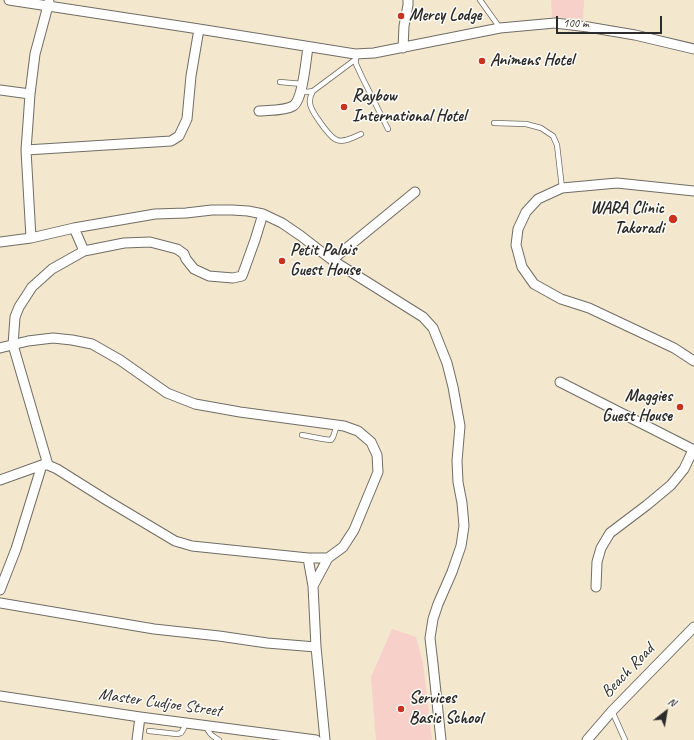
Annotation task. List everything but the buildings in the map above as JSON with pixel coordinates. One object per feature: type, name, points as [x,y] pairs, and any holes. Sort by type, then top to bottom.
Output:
[{"type":"street","points":[[9,0],[49,3],[355,56],[500,28],[555,23],[588,26],[694,49]]},
{"type":"street","points":[[402,48],[408,0]]},
{"type":"street","points":[[31,238],[26,150],[30,94],[35,54],[49,3]]},
{"type":"street","points":[[26,150],[171,141],[179,136],[187,119],[191,76],[199,29]]},
{"type":"street","points":[[259,111],[281,110],[293,106],[298,101],[302,87],[308,47]]},
{"type":"street","points":[[0,90],[30,94]]},
{"type":"street","points":[[694,191],[617,182],[562,188],[538,199],[526,212],[518,229],[516,245],[522,267],[534,284],[561,299],[589,308],[623,323],[674,348],[694,361]]},
{"type":"street","points":[[332,260],[415,192]]},
{"type":"street","points":[[0,242],[31,238],[74,228],[155,214],[212,210],[232,210],[263,214],[282,223],[332,260],[423,316],[433,328],[447,364],[460,426],[457,461],[458,482],[464,526],[461,546],[452,572],[436,609],[430,638],[441,740]]},
{"type":"street","points":[[0,590],[45,465],[13,345],[15,317],[19,307],[32,287],[52,269],[84,251],[124,243],[150,242],[177,249],[184,254],[194,269],[209,276],[233,278],[242,276],[245,271],[263,214]]},
{"type":"street","points":[[74,228],[84,251]]},
{"type":"street","points":[[0,348],[28,341],[53,338],[92,344],[120,360],[167,392],[195,404],[240,412],[344,426],[358,431],[371,442],[378,455],[378,472],[354,530],[343,548],[328,558],[313,586]]},
{"type":"street","points":[[560,382],[693,450],[684,469],[671,485],[610,533],[601,548],[597,562],[596,587]]},
{"type":"street","points":[[0,480],[45,465],[57,469],[175,542],[192,546],[308,558],[328,558]]},
{"type":"street","points":[[308,558],[313,586],[316,647],[325,740]]},
{"type":"street","points":[[0,603],[154,629],[267,643],[316,647]]},
{"type":"street","name":"Beach Road","points":[[587,740],[612,711],[694,627]]},
{"type":"street","name":"Master Cudjoe Street","points":[[0,696],[140,717],[316,740]]},
{"type":"street","points":[[137,740],[140,717]]},
{"type":"lane","points":[[480,0],[500,28]]},
{"type":"lane","points":[[355,56],[313,91],[310,97],[310,103],[311,109],[332,137],[343,141],[361,134]]},
{"type":"lane","points":[[355,56],[356,64],[388,129]]},
{"type":"lane","points":[[280,82],[302,87],[307,92],[313,91]]},
{"type":"lane","points":[[494,123],[526,124],[541,128],[553,136],[557,145],[562,188]]},
{"type":"lane","points":[[302,436],[331,440],[337,425]]},
{"type":"lane","points":[[612,711],[625,740]]},
{"type":"lane","points":[[149,731],[177,734],[181,733],[185,723]]},
{"type":"lane","points":[[206,725],[212,736],[219,740]]},
{"type":"shaded area","points":[[551,0],[584,0],[583,19],[552,17]]},
{"type":"shaded area","name":"Services Basic School","points":[[392,629],[416,637],[423,663],[432,740],[376,740],[371,677]]},
{"type":"place","name":"Mercy Lodge","points":[[401,16]]},
{"type":"place","name":"Animens Hotel","points":[[482,61]]},
{"type":"place","name":"Raybow International Hotel","points":[[344,107]]},
{"type":"place","name":"WARA Clinic Takoradi","points":[[673,219]]},
{"type":"place","name":"Petit Palais Guest House","points":[[282,261]]},
{"type":"place","name":"Maggies Guest House","points":[[680,407]]},
{"type":"place","name":"Services Basic School","points":[[401,709]]}]
